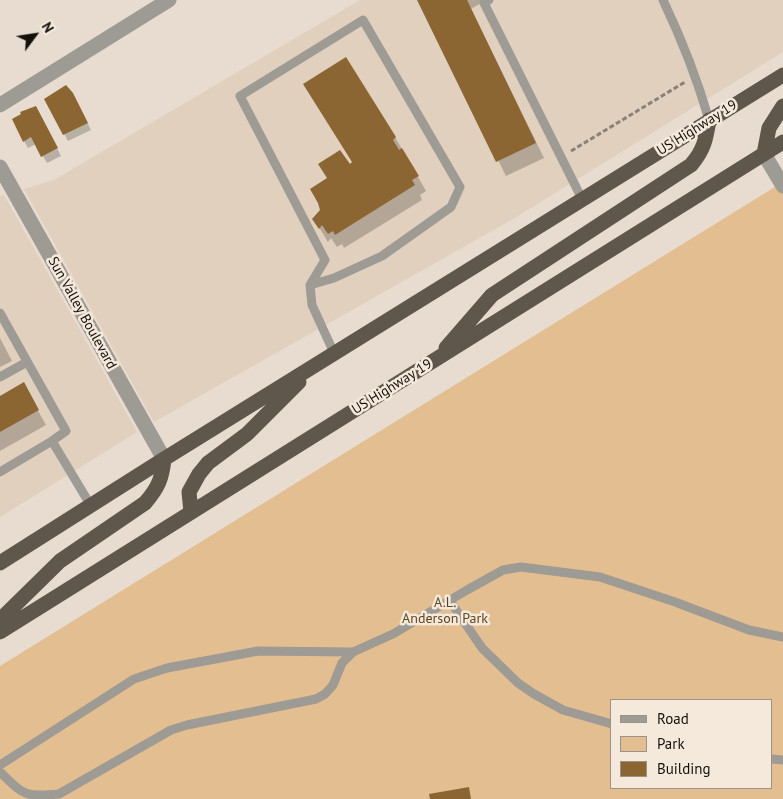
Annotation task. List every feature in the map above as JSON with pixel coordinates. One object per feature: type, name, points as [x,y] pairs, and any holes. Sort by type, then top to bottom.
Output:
[{"type":"highway","name":"US Highway 19","points":[[0,563],[783,74]]},
{"type":"highway","points":[[764,154],[769,128],[783,106]]},
{"type":"highway","points":[[435,361],[492,295],[691,165],[701,153],[710,120]]},
{"type":"highway","name":"US Highway 19","points":[[0,632],[783,142]]},
{"type":"highway","points":[[191,512],[188,492],[203,468],[247,434],[320,362]]},
{"type":"highway","points":[[0,620],[60,561],[145,503],[155,491],[162,475],[164,459]]},
{"type":"street","points":[[0,105],[169,0]]},
{"type":"street","points":[[764,154],[783,186]]},
{"type":"street","name":"Sun Valley Boulevard","points":[[0,166],[164,459]]},
{"type":"lane","points":[[489,0],[484,3],[582,199]]},
{"type":"lane","points":[[663,0],[696,75],[710,120]]},
{"type":"lane","points":[[310,285],[334,278],[382,256],[451,207],[460,186],[363,20],[240,96],[325,260],[310,285],[312,305],[334,353]]},
{"type":"lane","points":[[0,313],[66,431],[0,472]]},
{"type":"lane","points":[[0,377],[27,362]]},
{"type":"lane","points":[[52,441],[91,506]]},
{"type":"lane","points":[[0,772],[22,793],[38,796],[59,794],[171,730],[187,725],[316,699],[325,694],[333,685],[342,663],[353,652],[393,634],[503,570],[521,566],[600,577],[675,602],[749,630],[783,637]]},
{"type":"lane","points":[[450,601],[482,648],[518,683],[563,710],[610,723]]},
{"type":"lane","points":[[0,765],[134,679],[167,668],[258,651],[353,652]]},
{"type":"path","points":[[562,157],[696,75]]},
{"type":"shaded area","points":[[360,0],[783,0],[783,52],[513,219],[154,422],[24,189],[54,180]]},
{"type":"shaded area","points":[[4,195],[137,432],[0,517],[0,196]]},
{"type":"green space","name":"A.L. Anderson Park","points":[[783,182],[783,799],[0,799],[0,666]]},
{"type":"building","points":[[417,0],[467,0],[536,143],[496,162]]},
{"type":"building","points":[[346,57],[396,137],[393,140],[399,150],[402,148],[419,176],[412,180],[415,185],[335,235],[333,231],[328,234],[322,225],[319,229],[312,219],[320,210],[310,189],[327,178],[318,164],[340,150],[350,164],[352,162],[303,84]]},
{"type":"building","points":[[66,85],[73,93],[88,123],[63,135],[44,99]]},
{"type":"building","points":[[36,106],[58,148],[41,157],[31,137],[23,142],[12,119],[21,114],[20,112]]},
{"type":"building","points":[[24,382],[39,410],[0,432],[0,396]]},
{"type":"building","points":[[469,787],[471,799],[430,799],[429,794]]}]
